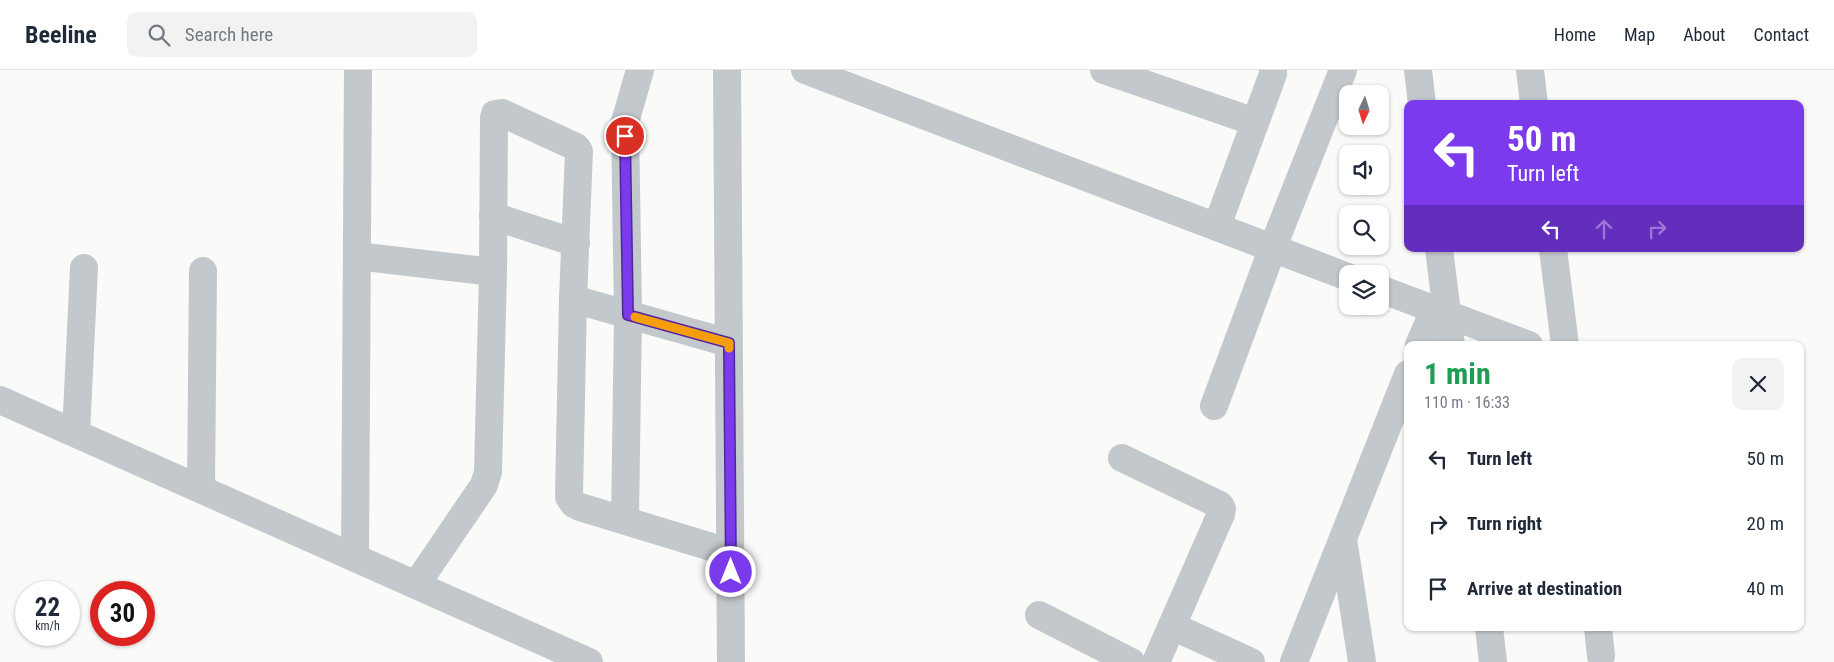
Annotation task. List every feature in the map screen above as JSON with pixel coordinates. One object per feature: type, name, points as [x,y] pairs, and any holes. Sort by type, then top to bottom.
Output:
[{"type":"street","points":[[355,558],[358,70]]},
{"type":"street","points":[[625,520],[628,315],[625,122],[640,70]]},
{"type":"street","points":[[727,70],[731,662]]},
{"type":"street","points":[[805,70],[834,75],[1339,273]]},
{"type":"street","points":[[1217,226],[1273,70]]},
{"type":"street","points":[[1214,406],[1273,248],[1343,70]]},
{"type":"street","points":[[1418,70],[1422,100]]},
{"type":"street","points":[[1530,70],[1534,100]]},
{"type":"street","points":[[1110,71],[1255,122]]},
{"type":"street","points":[[416,585],[484,486],[488,472],[493,272],[494,118],[495,114],[498,113],[579,151],[573,300],[569,498],[580,507],[731,554]]},
{"type":"street","points":[[493,216],[576,243]]},
{"type":"street","points":[[1439,252],[1441,312],[1450,341]]},
{"type":"street","points":[[1553,252],[1564,341]]},
{"type":"street","points":[[357,256],[493,272]]},
{"type":"street","points":[[76,433],[84,268]]},
{"type":"street","points":[[201,489],[202,271]]},
{"type":"street","points":[[1389,292],[1518,341]]},
{"type":"street","points":[[573,300],[729,343]]},
{"type":"street","points":[[1422,341],[1441,312]]},
{"type":"street","points":[[1294,662],[1404,384]]},
{"type":"street","points":[[0,400],[589,662]]},
{"type":"street","points":[[1122,458],[1220,505],[1222,508],[1156,662]]},
{"type":"street","points":[[1343,537],[1362,662]]},
{"type":"street","points":[[1040,615],[1131,662]]},
{"type":"street","points":[[1172,626],[1251,662]]},
{"type":"street","points":[[1488,631],[1493,662]]},
{"type":"street","points":[[1598,631],[1601,656]]},
{"type":"slow traffic","points":[[635,317],[729,343],[729,348]]},
{"type":"route","points":[[625,136],[628,315],[729,343],[731,572]]}]
